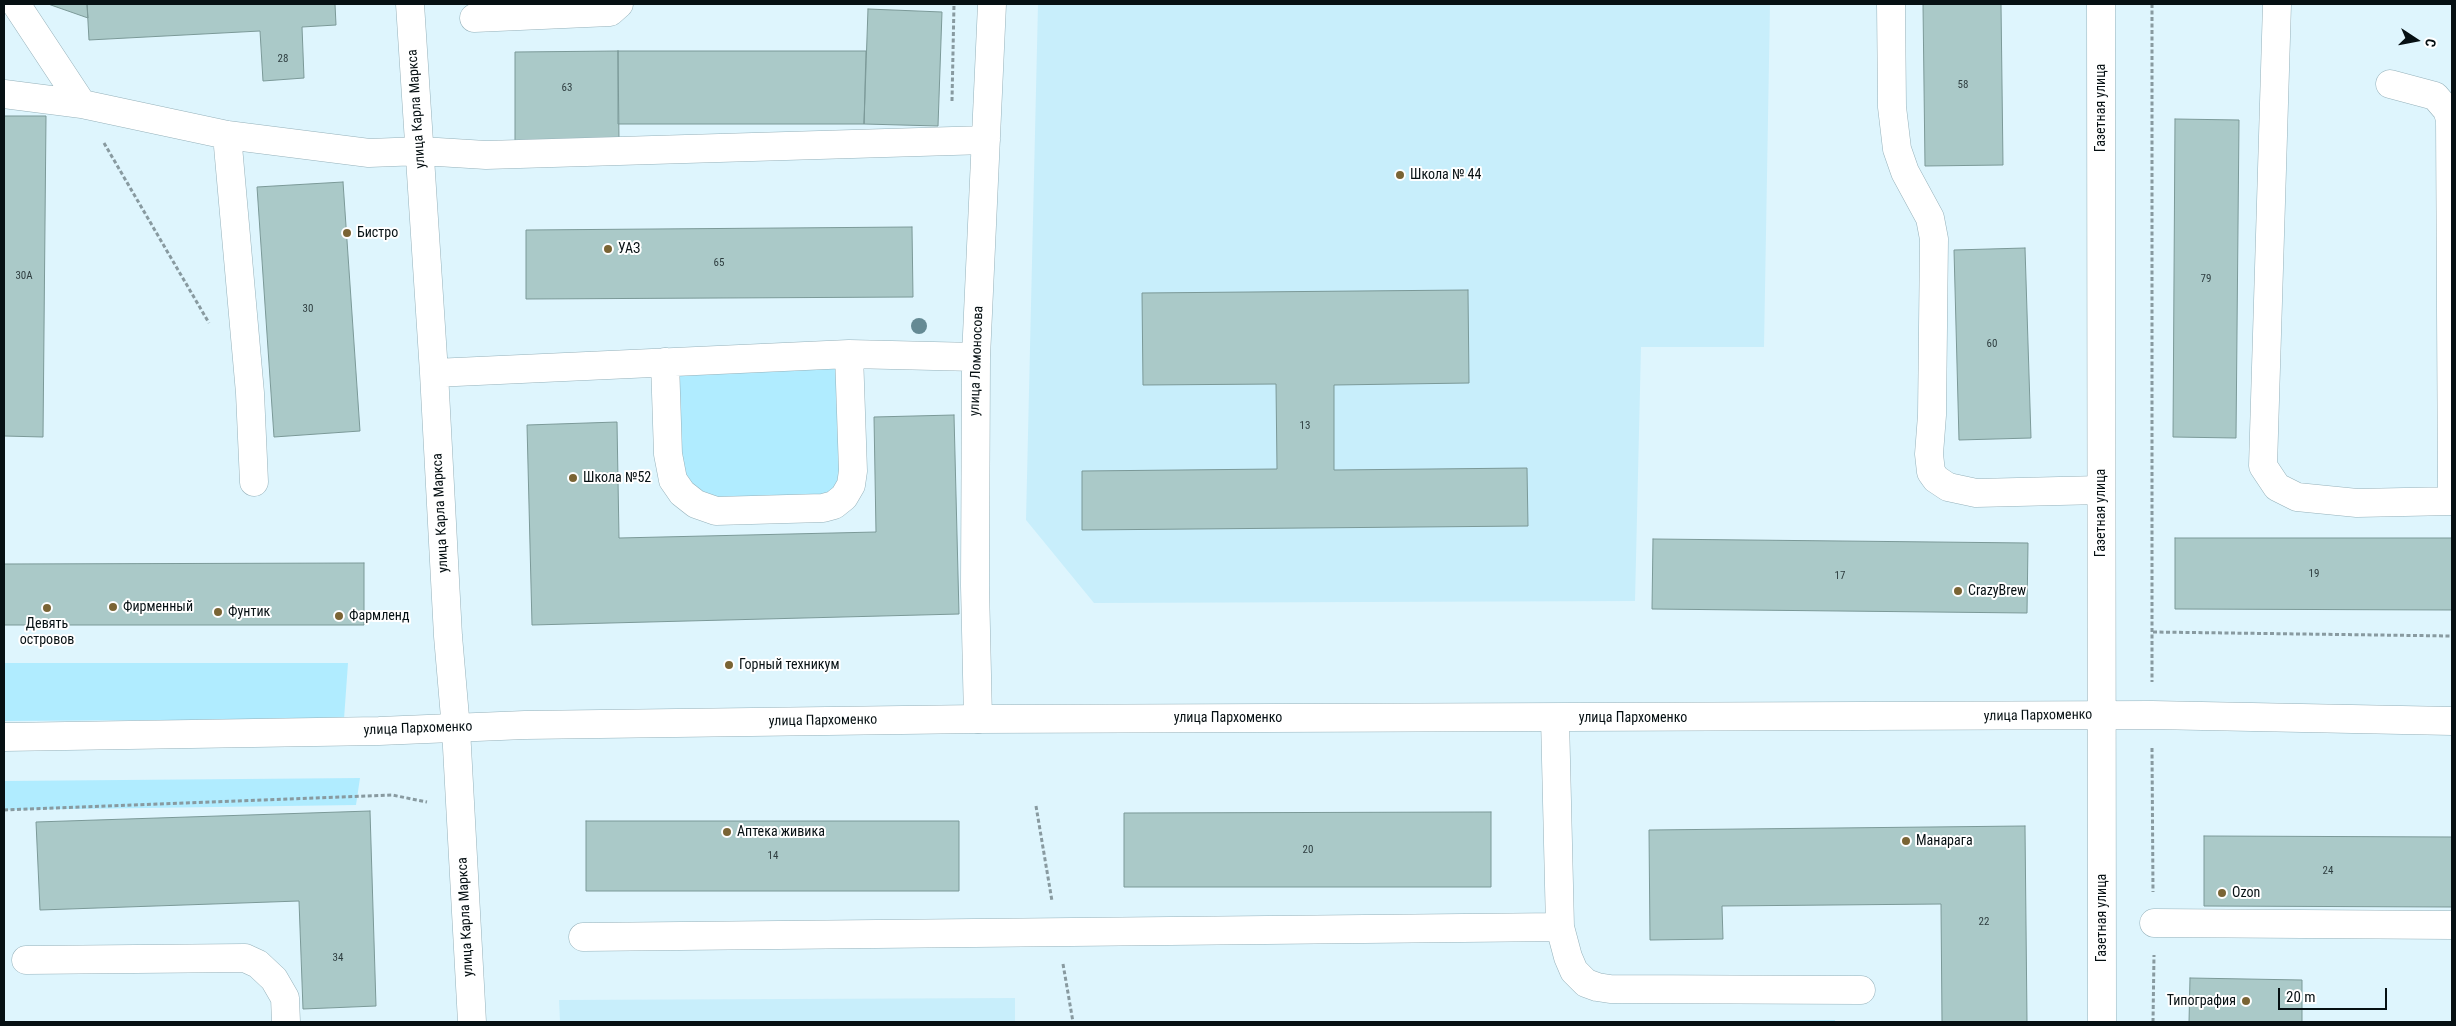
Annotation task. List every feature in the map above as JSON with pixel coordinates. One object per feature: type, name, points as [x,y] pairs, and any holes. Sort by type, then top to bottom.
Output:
[{"type":"main road","points":[[16,4],[82,104]]},
{"type":"main road","name":"улица Карла Маркса","points":[[410,4],[434,373],[447,616],[456,728],[472,1022]]},
{"type":"main road","points":[[474,18],[610,12],[620,4]]},
{"type":"main road","name":"улица Ломоносова","points":[[978,719],[975,577],[976,358],[992,4]]},
{"type":"main road","points":[[1891,4],[1892,108],[1897,148],[1905,172],[1930,218],[1934,239],[1932,415],[1929,454],[1931,472],[1936,479],[1948,487],[1976,493],[2101,490]]},
{"type":"main road","name":"Газетная улица","points":[[2101,4],[2102,1022]]},
{"type":"main road","points":[[2277,4],[2263,466],[2277,487],[2297,497],[2357,503],[2452,501],[2450,119],[2447,110],[2435,96],[2390,84]]},
{"type":"main road","points":[[4,94],[82,104],[227,135],[369,153],[420,151],[486,155],[986,140]]},
{"type":"main road","points":[[227,135],[250,393],[254,482]]},
{"type":"main road","points":[[665,362],[668,454],[672,480],[682,493],[696,504],[716,511],[823,508],[834,505],[844,498],[850,485],[853,471],[849,354]]},
{"type":"main road","points":[[434,373],[849,354],[976,358]]},
{"type":"main road","name":"улица Пархоменко","points":[[4,737],[525,725],[978,719],[2152,715],[2452,721]]},
{"type":"main road","points":[[1555,718],[1560,927],[1574,972],[1586,983],[1610,989],[1861,990]]},
{"type":"main road","points":[[2154,923],[2452,925]]},
{"type":"main road","points":[[583,937],[1560,927]]},
{"type":"main road","points":[[26,960],[245,958],[258,964],[274,978],[286,998],[286,1022]]},
{"type":"path","points":[[2152,4],[2153,1022]]},
{"type":"path","points":[[82,104],[210,325]]},
{"type":"path","points":[[2153,632],[2452,636]]},
{"type":"path","points":[[4,810],[392,795],[460,808]]},
{"type":"shaded area","name":"Школа № 44","points":[[1038,4],[1770,4],[1764,347],[1641,347],[1635,601],[1094,603],[1026,520]]},
{"type":"shaded area","points":[[841,367],[844,498],[676,502],[673,371]]},
{"type":"shaded area","points":[[4,663],[348,663],[344,719],[4,721]]},
{"type":"shaded area","points":[[360,778],[356,805],[4,810],[4,781]]},
{"type":"shaded area","points":[[1015,998],[1015,1022],[560,1022],[559,1000]]},
{"type":"shaded area","points":[[1835,1020],[1835,1022],[1729,1022],[1729,1021]]},
{"type":"building","points":[[48,4],[87,4],[88,18]]},
{"type":"building","points":[[87,4],[335,4],[336,25],[302,27],[304,78],[263,81],[260,31],[89,40]]},
{"type":"building","points":[[1923,4],[2001,4],[2003,165],[1925,166]]},
{"type":"building","points":[[868,9],[942,12],[938,126],[864,124]]},
{"type":"building","points":[[618,51],[866,51],[864,124],[618,124]]},
{"type":"building","points":[[618,51],[619,140],[515,141],[515,52]]},
{"type":"building","points":[[4,116],[46,116],[43,437],[4,436]]},
{"type":"building","points":[[2175,119],[2239,120],[2236,438],[2173,437]]},
{"type":"building","points":[[343,182],[360,431],[274,437],[257,187]]},
{"type":"building","points":[[912,227],[913,297],[526,299],[526,230]]},
{"type":"building","points":[[2025,248],[2031,438],[1959,440],[1954,250]]},
{"type":"building","points":[[1468,290],[1469,383],[1334,385],[1334,470],[1527,468],[1528,526],[1082,530],[1082,471],[1277,469],[1276,384],[1143,385],[1142,293]]},
{"type":"building","name":"Школа №52","points":[[954,415],[959,614],[532,625],[527,425],[617,422],[619,538],[876,532],[874,417]]},
{"type":"building","points":[[2175,538],[2452,538],[2452,610],[2175,609]]},
{"type":"building","points":[[1653,539],[2028,543],[2027,613],[1652,609]]},
{"type":"building","points":[[364,563],[364,625],[4,625],[4,564]]},
{"type":"building","points":[[370,811],[376,1006],[303,1009],[299,901],[40,910],[36,822]]},
{"type":"building","points":[[1491,812],[1491,887],[1124,887],[1124,813]]},
{"type":"building","points":[[586,821],[959,821],[959,891],[586,891]]},
{"type":"building","points":[[2025,826],[2027,1022],[1942,1022],[1941,904],[1722,906],[1723,939],[1650,940],[1649,830]]},
{"type":"building","points":[[2204,836],[2452,837],[2452,907],[2204,906]]},
{"type":"building","name":"Типография","points":[[2190,978],[2302,980],[2302,1022],[2189,1022]]},
{"type":"place","name":"Школа № 44","points":[[1400,175]]},
{"type":"place","name":"Бистро","points":[[347,233]]},
{"type":"place","name":"УАЗ","points":[[608,249]]},
{"type":"place","name":"Школа №52","points":[[573,478]]},
{"type":"place","name":"CrazyBrew","points":[[1958,591]]},
{"type":"place","name":"Фирменный","points":[[113,607]]},
{"type":"place","name":"Девять островов","points":[[47,608]]},
{"type":"place","name":"Фунтик","points":[[218,612]]},
{"type":"place","name":"Фармленд","points":[[339,616]]},
{"type":"place","name":"Горный техникум","points":[[729,665]]},
{"type":"place","name":"Аптека живика","points":[[727,832]]},
{"type":"place","name":"Манарага","points":[[1906,841]]},
{"type":"place","name":"Ozon","points":[[2222,893]]},
{"type":"place","name":"Типография","points":[[2246,1001]]}]
